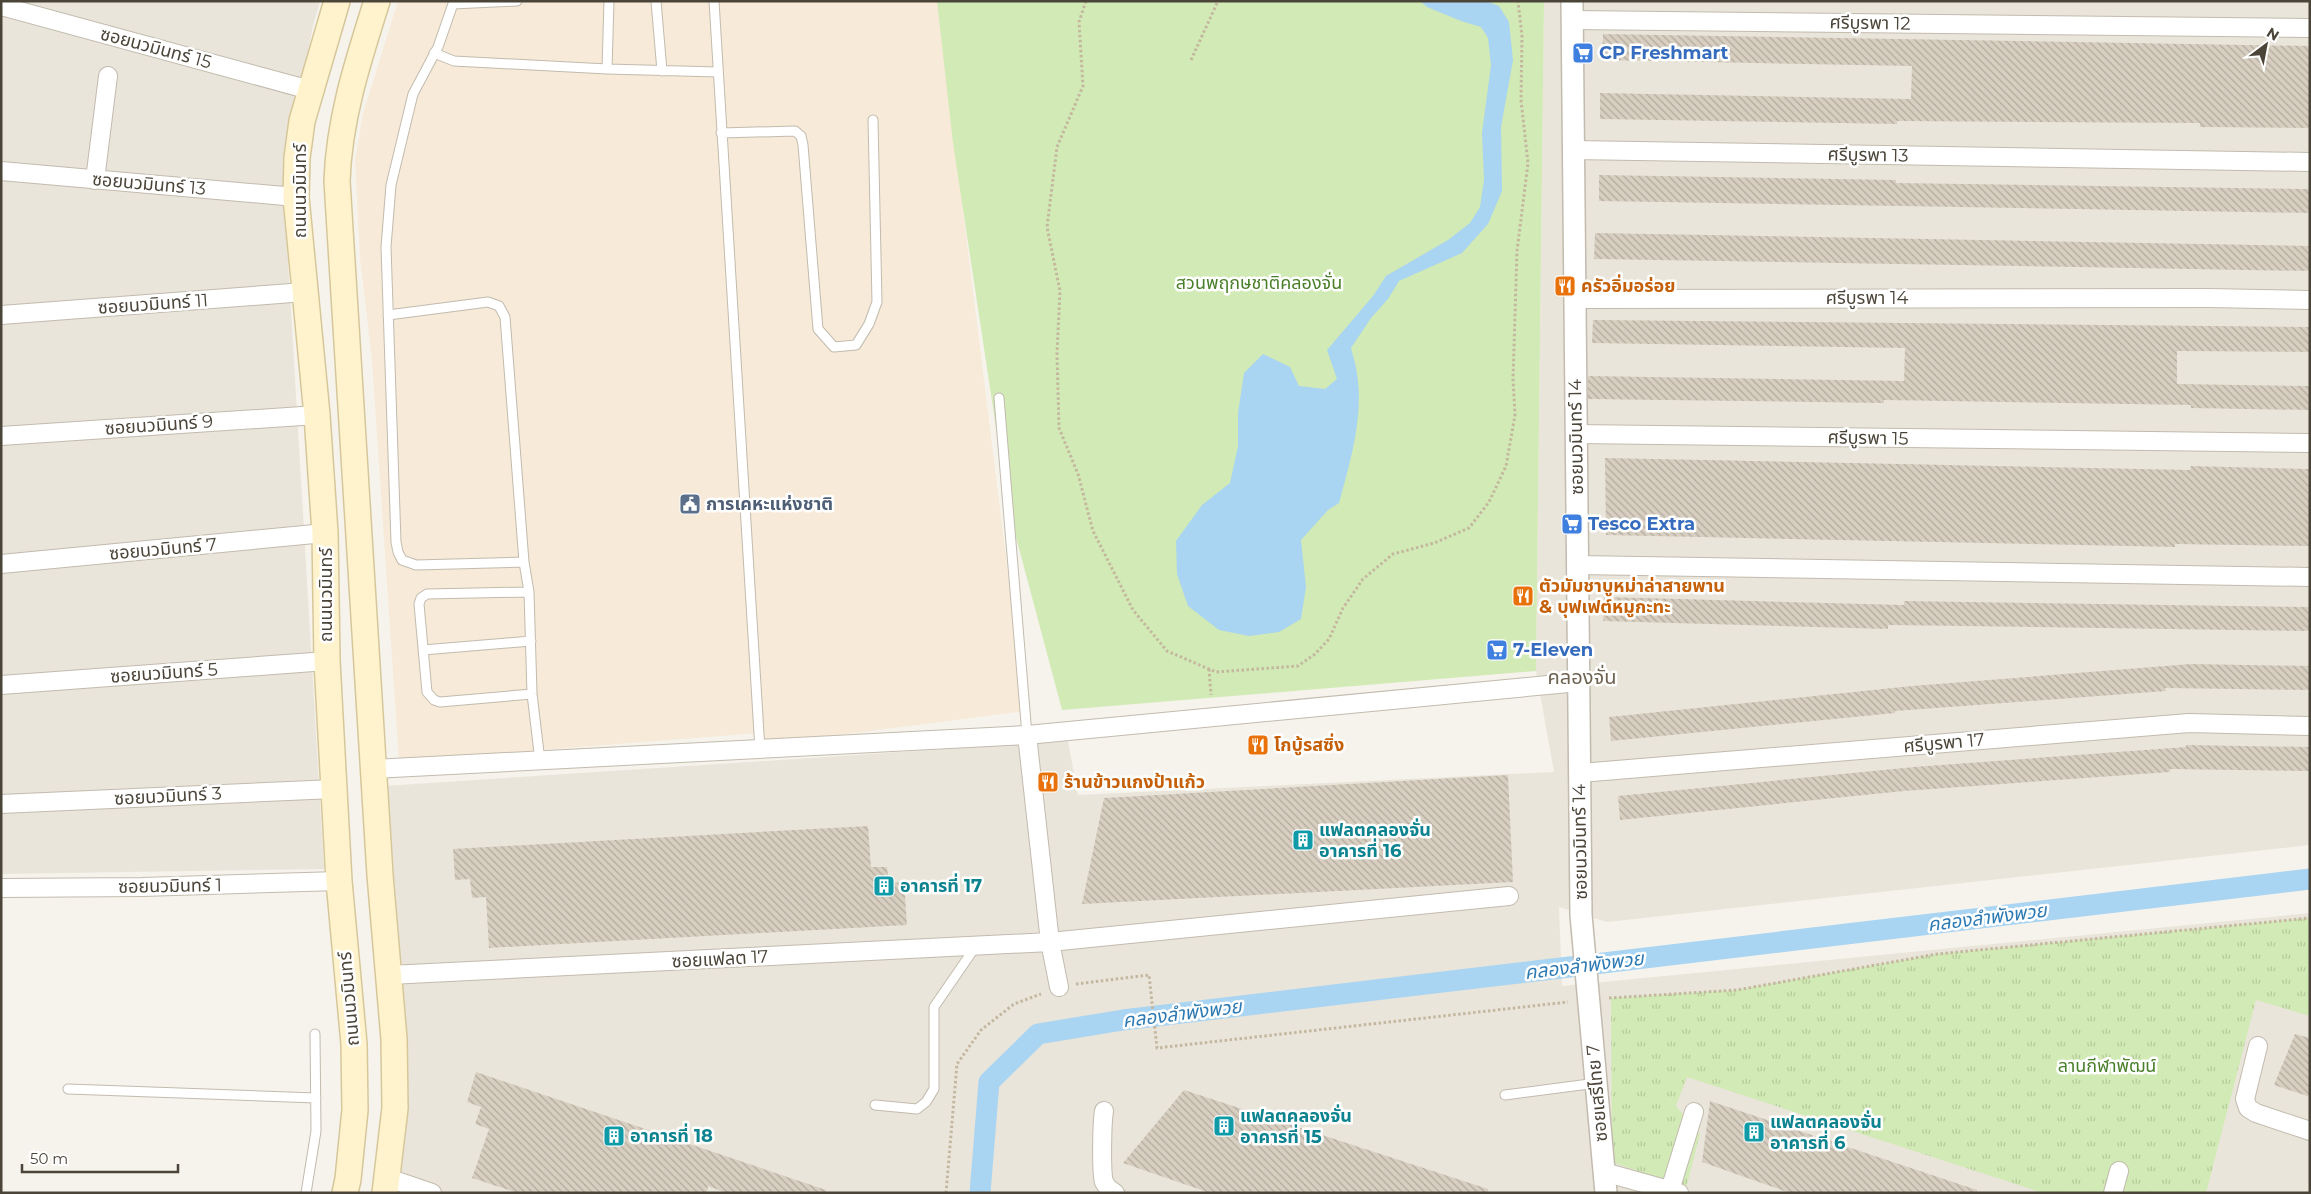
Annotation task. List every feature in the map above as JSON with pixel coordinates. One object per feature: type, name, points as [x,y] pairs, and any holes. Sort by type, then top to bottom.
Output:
[{"type":"main road","name":"ถนนนวมินทร์","points":[[337,1],[302,121],[297,158],[296,197],[317,415],[326,533],[327,661],[339,881],[354,1044],[355,1110],[345,1193]]},
{"type":"main road","name":"ถนนนวมินทร์","points":[[376,1],[353,77],[344,118],[338,150],[337,181],[373,769],[394,1039],[395,1108],[387,1185]]},
{"type":"street","name":"ซอยนวมินทร์ 15","points":[[1,6],[310,90]]},
{"type":"street","name":"ศรีบูรพา 12","points":[[1572,11],[2210,28],[2310,28]]},
{"type":"street","name":"ซอยนวมินทร์ 14","points":[[1572,11],[1581,915],[1587,996]]},
{"type":"street","points":[[95,180],[108,76]]},
{"type":"street","name":"ศรีบูรพา 13","points":[[1573,150],[2310,162]]},
{"type":"street","name":"ซอยนวมินทร์ 13","points":[[1,172],[296,197]]},
{"type":"street","name":"ซอยนวมินทร์ 11","points":[[1,315],[305,292]]},
{"type":"street","name":"ศรีบูรพา 14","points":[[1575,299],[2208,298],[2310,300]]},
{"type":"street","name":"ซอยนวมินทร์ 9","points":[[1,436],[317,415]]},
{"type":"street","name":"ศรีบูรพา 15","points":[[1576,434],[2310,444]]},
{"type":"street","name":"ซอยนวมินทร์ 7","points":[[1,564],[326,533]]},
{"type":"street","points":[[1577,564],[2310,577]]},
{"type":"street","name":"ซอยนวมินทร์ 5","points":[[1,685],[327,661]]},
{"type":"street","points":[[373,769],[1027,735],[1579,682]]},
{"type":"street","name":"ศรีบูรพา 17","points":[[1580,772],[2189,724],[2310,726]]},
{"type":"street","points":[[1027,735],[1050,942],[1059,986]]},
{"type":"street","name":"ซอยนวมินทร์ 3","points":[[1,804],[334,789]]},
{"type":"street","name":"ซอยนวมินทร์ 1","points":[[1,888],[142,887],[339,881]]},
{"type":"street","name":"ซอยแฟลต 17","points":[[389,975],[1050,942],[1509,896]]},
{"type":"street","name":"ซอยเสรีไทย 7","points":[[1587,996],[1597,1083],[1605,1183]]},
{"type":"street","points":[[2258,1046],[2245,1099],[2248,1108],[2256,1113],[2310,1131]]},
{"type":"street","points":[[1104,1111],[1102,1124],[1104,1182],[1115,1193]]},
{"type":"street","points":[[1605,1183],[1675,1191],[1694,1112]]},
{"type":"street","points":[[2113,1193],[2119,1171]]},
{"type":"street","points":[[387,1185],[432,1193]]},
{"type":"lane","points":[[517,1],[453,2],[438,47],[413,94],[391,185],[386,247],[396,542],[402,560],[416,565],[524,562]]},
{"type":"lane","points":[[607,70],[609,1]]},
{"type":"lane","points":[[656,1],[662,71]]},
{"type":"lane","points":[[714,1],[760,750]]},
{"type":"lane","points":[[434,53],[454,61],[607,70],[718,72]]},
{"type":"lane","points":[[721,133],[795,130],[800,136],[803,145],[818,329],[834,346],[856,345],[869,324],[877,302],[873,120]]},
{"type":"lane","points":[[388,315],[488,302],[499,306],[505,317],[524,562],[529,592],[532,694],[540,761]]},
{"type":"lane","points":[[998,398],[1027,735]]},
{"type":"lane","points":[[529,592],[427,594],[421,598],[419,604],[427,692],[438,702],[532,694]]},
{"type":"lane","points":[[423,650],[531,641]]},
{"type":"lane","points":[[875,1104],[917,1109],[931,1097],[934,1089],[934,1007],[976,946]]},
{"type":"lane","points":[[306,1193],[316,1131],[315,1034]]},
{"type":"lane","points":[[1505,1095],[1597,1083]]},
{"type":"lane","points":[[68,1089],[316,1098]]},
{"type":"path","points":[[1086,1],[1079,22],[1083,86],[1057,147],[1047,227],[1060,291],[1057,353],[1059,428],[1078,474],[1093,531],[1133,610],[1167,651],[1216,672],[1298,666],[1315,654],[1330,639],[1343,608],[1363,579],[1393,554],[1434,543],[1469,528],[1489,502],[1506,466],[1515,415],[1513,379],[1517,251],[1528,163],[1521,100],[1522,36],[1518,1]]},
{"type":"path","points":[[1191,60],[1218,1]]},
{"type":"path","points":[[1209,669],[1211,695]]},
{"type":"path","points":[[946,1193],[957,1064],[981,1030],[1014,1004],[1059,986],[1150,975],[1157,1048],[1587,996],[1737,990],[1937,954],[2310,918]]},
{"type":"shaded area","points":[[1,1],[320,1],[313,26],[283,176],[324,869],[1,874]]},
{"type":"shaded area","name":"การเคหะแห่งชาติ","points":[[398,1],[937,1],[1025,711],[760,745],[759,733],[399,761],[372,361],[360,257],[355,159],[363,114]]},
{"type":"shaded area","points":[[1544,1],[2310,1],[2310,845],[1607,922],[1559,907],[1562,986],[2310,913],[2310,1193],[398,1193],[406,1135],[384,786],[1068,741],[1078,795],[1554,772],[1536,671]]},
{"type":"green space","name":"สวนพฤกษชาติคลองจั่น","points":[[937,1],[1544,1],[1536,671],[1062,710],[1008,507],[953,143]]},
{"type":"green space","name":"ลานกีฬาพัฒน์","points":[[2310,918],[2310,1016],[2256,1000],[2206,1193],[2043,1193],[1687,1077],[1676,1106],[1700,1134],[1686,1188],[1612,1162],[1611,998],[1737,990],[1937,954]]},
{"type":"water","points":[[1420,1],[1486,1],[1499,6],[1509,22],[1513,60],[1501,127],[1502,191],[1488,224],[1462,253],[1399,281],[1388,299],[1371,318],[1351,348],[1357,371],[1359,390],[1355,439],[1339,503],[1328,510],[1301,540],[1306,587],[1301,619],[1279,632],[1249,636],[1219,630],[1188,606],[1177,574],[1176,541],[1202,505],[1230,483],[1238,446],[1238,413],[1244,373],[1263,354],[1290,367],[1299,386],[1325,389],[1337,379],[1327,350],[1373,296],[1386,276],[1448,240],[1470,223],[1480,207],[1484,180],[1482,133],[1491,65],[1488,38],[1481,27],[1427,7]]},
{"type":"building","points":[[1603,34],[2310,46],[2310,128],[2200,127],[2200,123],[1897,121],[1897,124],[1600,119],[1600,93],[1911,99],[1912,66],[1602,60]]},
{"type":"building","points":[[1599,175],[1896,180],[1896,183],[2310,189],[2310,213],[1599,201]]},
{"type":"building","points":[[1595,233],[2310,246],[2310,271],[1594,259]]},
{"type":"building","points":[[1593,320],[2310,327],[2310,352],[2177,351],[2177,384],[2310,386],[2310,410],[2191,408],[2191,405],[1884,400],[1884,403],[1588,399],[1588,376],[1904,381],[1905,348],[1592,343]]},
{"type":"building","points":[[1605,458],[2190,470],[2191,466],[2310,469],[2310,546],[2175,544],[2175,547],[1606,535]]},
{"type":"building","points":[[1604,597],[1904,605],[1904,601],[2310,607],[2310,631],[1888,625],[1888,629],[1603,621]]},
{"type":"building","points":[[2191,664],[2310,666],[2310,690],[2165,688],[2166,691],[1895,711],[1895,713],[1611,741],[1609,717],[1912,686]]},
{"type":"building","points":[[2186,745],[2310,747],[2310,771],[2170,769],[2170,772],[1904,791],[1620,820],[1618,796],[1914,767],[2186,747]]},
{"type":"building","name":"แฟลตคลองจั่น อาคารที่ 16","points":[[1508,775],[1513,882],[1082,904],[1104,798]]},
{"type":"building","name":"อาคารที่ 17","points":[[868,826],[871,867],[887,867],[889,883],[904,882],[907,925],[489,948],[486,897],[472,898],[470,879],[455,880],[453,849]]},
{"type":"building","points":[[2295,1034],[2310,1038],[2310,1097],[2274,1085]]},
{"type":"building","name":"อาคารที่ 18","points":[[476,1072],[826,1190],[826,1193],[727,1193],[708,1186],[707,1193],[518,1193],[472,1178],[489,1129],[475,1124],[481,1107],[467,1102]]},
{"type":"building","name":"แฟลตคลองจั่น อาคารที่ 15","points":[[1184,1090],[1488,1189],[1488,1193],[1210,1193],[1123,1163]]},
{"type":"building","name":"แฟลตคลองจั่น อาคารที่ 6","points":[[1710,1101],[1977,1190],[1977,1193],[1790,1193],[1702,1162]]},
{"type":"waterway","name":"คลองลำพังพวย","points":[[980,1193],[989,1082],[1038,1034],[1123,1020],[2310,879]]},
{"type":"place","name":"CP Freshmart","points":[[1583,53]]},
{"type":"place","name":"ครัวอิ่มอร่อย","points":[[1565,286]]},
{"type":"place","name":"การเคหะแห่งชาติ","points":[[690,504]]},
{"type":"place","name":"Tesco Extra","points":[[1572,524]]},
{"type":"place","name":"ตัวมัมชาบูหม่าล่าสายพาน & บุฟเฟต์หมูกะทะ","points":[[1523,596]]},
{"type":"place","name":"7-Eleven","points":[[1497,650]]},
{"type":"place","name":"โกบู้รสซิ่ง","points":[[1258,745]]},
{"type":"place","name":"ร้านข้าวแกงป้าแก้ว","points":[[1048,782]]},
{"type":"place","name":"แฟลตคลองจั่น อาคารที่ 16","points":[[1303,840]]},
{"type":"place","name":"อาคารที่ 17","points":[[884,886]]},
{"type":"place","name":"แฟลตคลองจั่น อาคารที่ 15","points":[[1224,1126]]},
{"type":"place","name":"แฟลตคลองจั่น อาคารที่ 6","points":[[1754,1132]]},
{"type":"place","name":"อาคารที่ 18","points":[[614,1136]]},
{"type":"district","name":"คลองจั่น","points":[[1582,677]]}]
